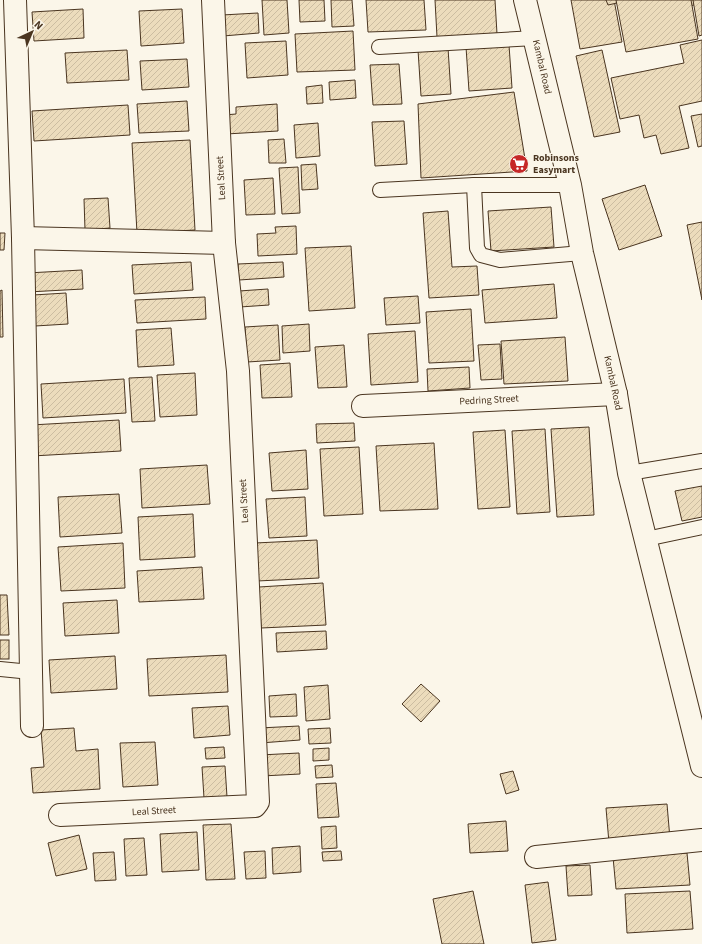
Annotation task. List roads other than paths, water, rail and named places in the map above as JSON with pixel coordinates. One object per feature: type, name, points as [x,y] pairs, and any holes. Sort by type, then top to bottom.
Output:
[{"type":"street","points":[[15,0],[23,238],[32,726]]},
{"type":"street","name":"Leal Street","points":[[60,815],[255,806],[258,802],[258,772],[238,371],[224,242],[214,0]]},
{"type":"street","name":"Kambal Road","points":[[525,0],[570,185],[582,253],[616,394],[629,473],[702,766]]},
{"type":"street","points":[[23,238],[224,242]]},
{"type":"street","name":"Pedring Street","points":[[363,406],[616,394]]},
{"type":"street","points":[[536,857],[702,840]]},
{"type":"lane","points":[[379,47],[535,38]]},
{"type":"lane","points":[[474,185],[477,248],[481,255],[500,260],[582,253]]},
{"type":"lane","points":[[380,190],[474,185],[570,185]]},
{"type":"lane","points":[[629,473],[702,461]]},
{"type":"lane","points":[[646,539],[702,527]]},
{"type":"lane","points":[[0,669],[31,672]]},
{"type":"place","name":"Robinsons Easymart","points":[[519,164]]}]
